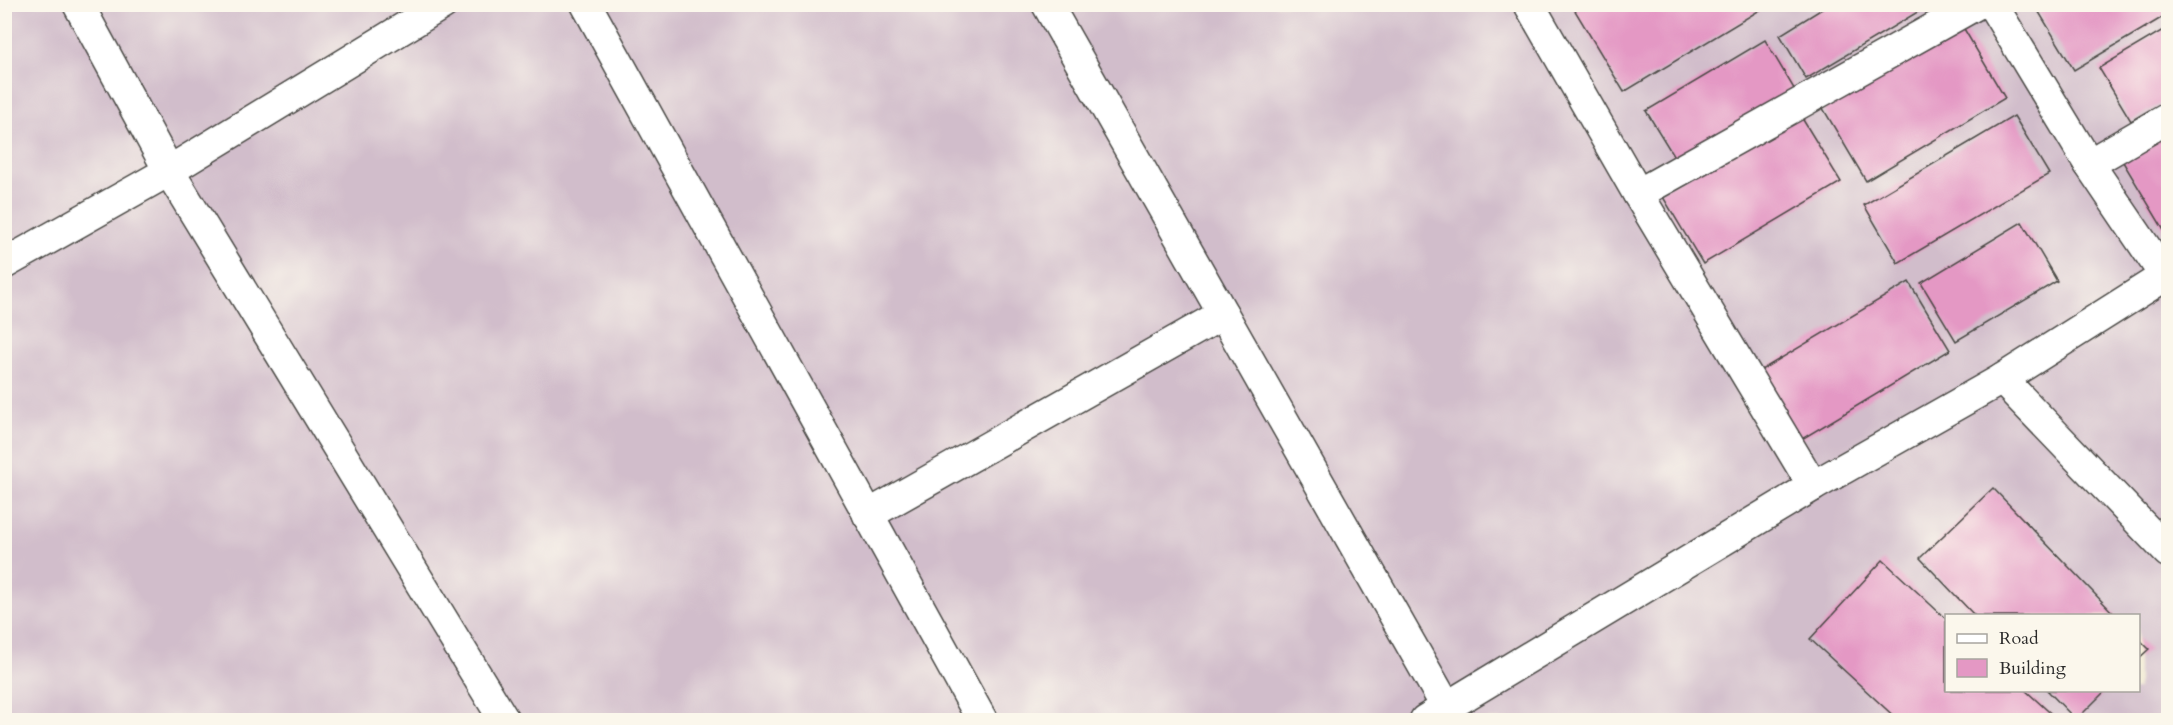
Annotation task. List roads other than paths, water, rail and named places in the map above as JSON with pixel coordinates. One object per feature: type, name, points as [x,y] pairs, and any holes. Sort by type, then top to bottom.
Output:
[{"type":"street","points":[[78,4],[169,171],[504,720]]},
{"type":"street","points":[[4,264],[169,171],[444,4]]},
{"type":"street","points":[[586,4],[982,720]]},
{"type":"street","points":[[1047,4],[1223,314],[1436,714],[1813,486],[2002,379],[2167,275],[2089,164],[1992,4]]},
{"type":"street","points":[[1529,4],[1638,194],[1813,486]]},
{"type":"street","points":[[1638,194],[1977,4]]},
{"type":"street","points":[[2089,164],[2169,118]]},
{"type":"street","points":[[868,515],[1223,314]]},
{"type":"street","points":[[2002,379],[2169,552]]}]
